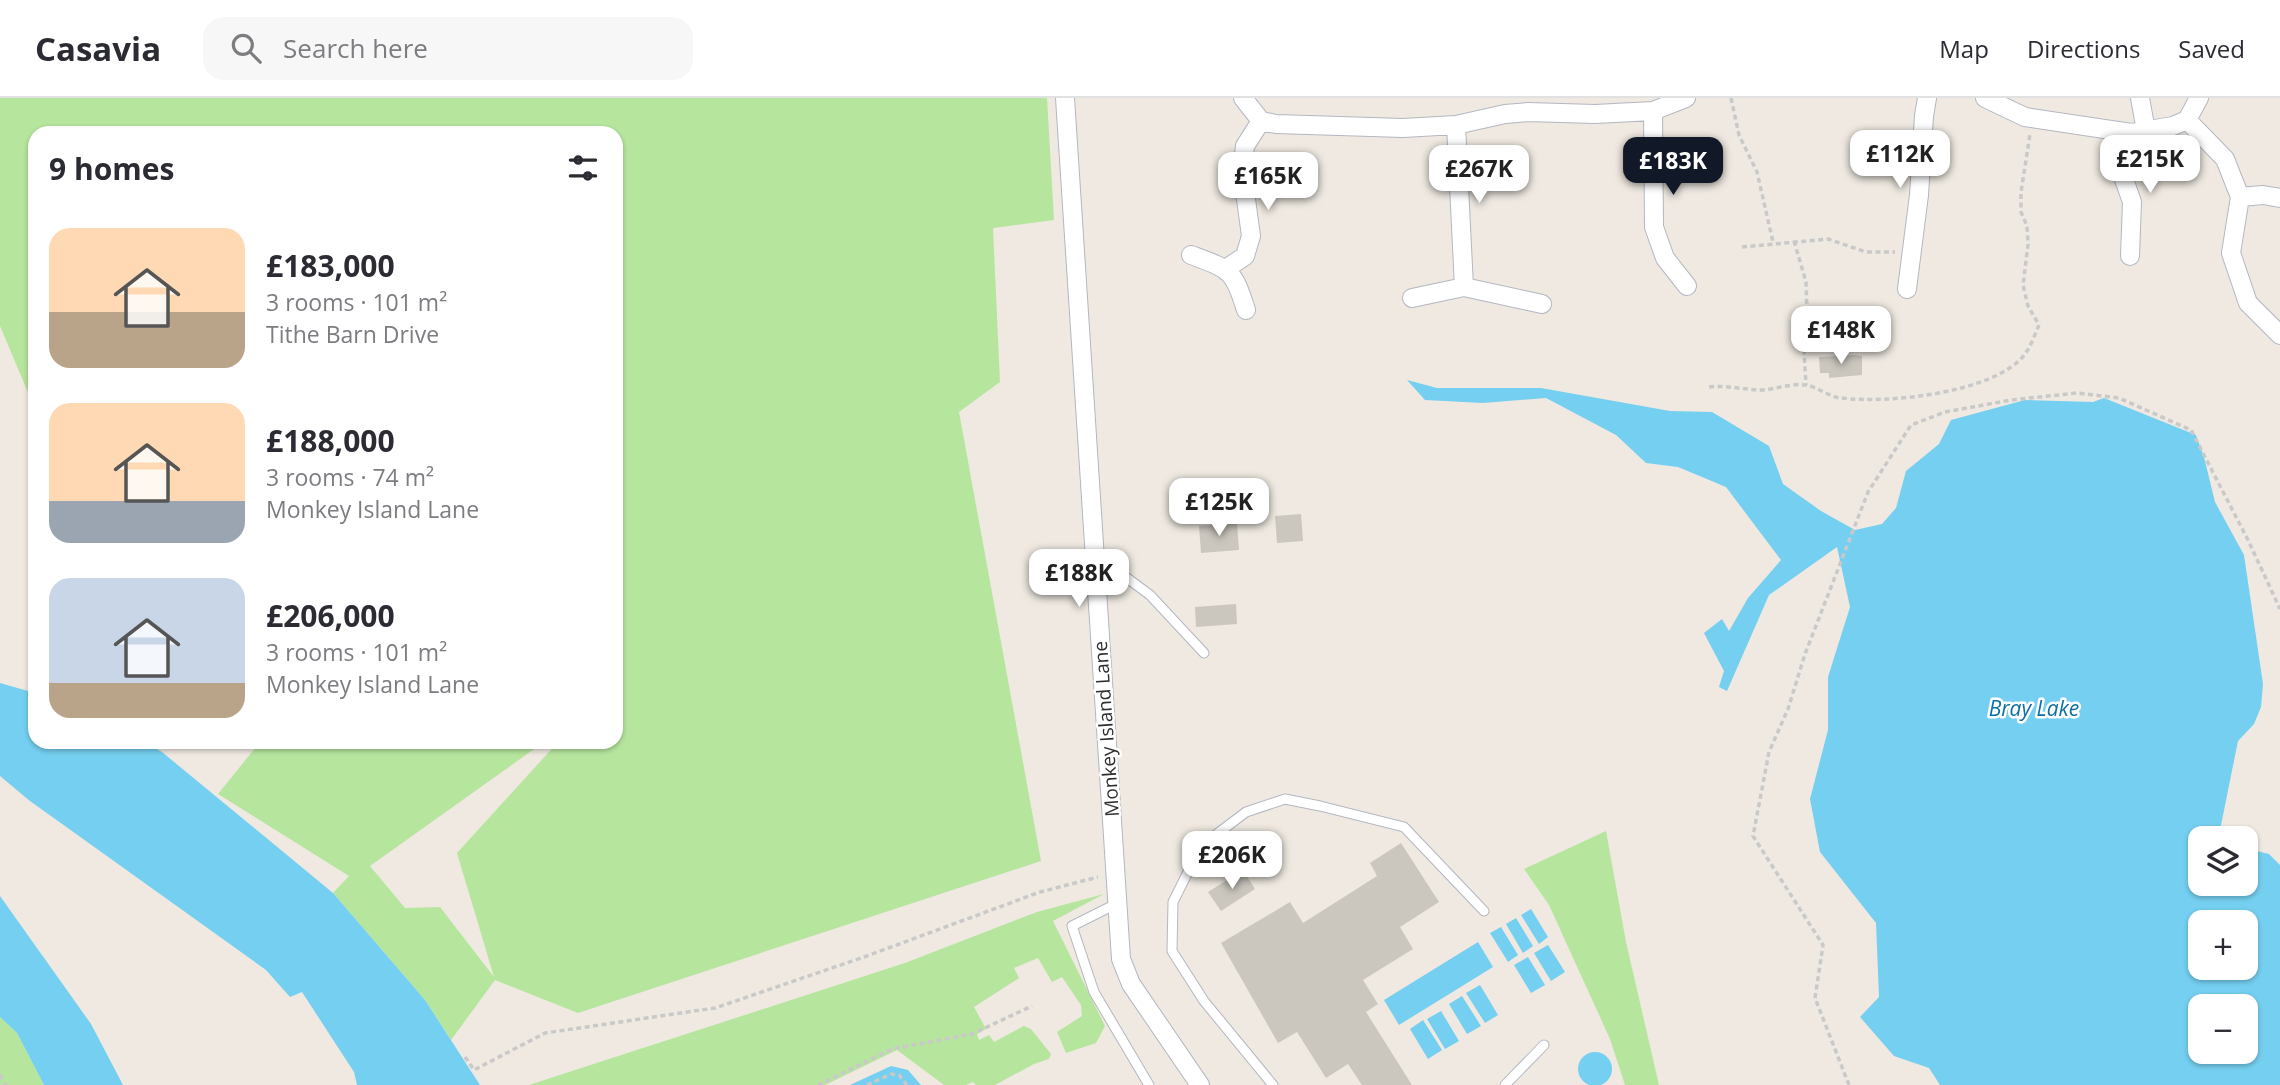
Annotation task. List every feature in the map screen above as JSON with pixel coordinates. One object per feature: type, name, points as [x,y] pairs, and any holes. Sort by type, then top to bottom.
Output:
[{"type":"street","name":"Monkey Island Lane","points":[[1065,98],[1121,959],[1132,984],[1200,1085]]},
{"type":"street","points":[[1243,98],[1261,121],[1276,124],[1403,128],[1457,125],[1503,106],[1528,112],[1595,114],[1653,111],[1686,98]]},
{"type":"street","points":[[1906,289],[1927,98]]},
{"type":"street","points":[[1985,98],[2025,117],[2131,134],[2172,127],[2188,120],[2199,98]]},
{"type":"street","points":[[2140,98],[2146,131]]},
{"type":"street","points":[[1653,111],[1654,227],[1665,258],[1688,286]]},
{"type":"street","points":[[2188,120],[2225,159],[2240,197],[2231,253],[2248,303],[2280,335]]},
{"type":"street","points":[[1227,268],[1245,256],[1251,236],[1242,170],[1245,146],[1261,121]]},
{"type":"street","points":[[1457,125],[1464,287]]},
{"type":"street","points":[[2124,132],[2120,168],[2132,202],[2130,256]]},
{"type":"street","points":[[2240,197],[2263,195],[2280,198]]},
{"type":"street","points":[[1191,255],[1227,268],[1237,282],[1246,310]]},
{"type":"street","points":[[1412,298],[1464,287],[1542,304]]},
{"type":"lane","points":[[1094,554],[1150,595],[1204,653]]},
{"type":"lane","points":[[1273,1085],[1205,1001],[1172,951],[1173,902],[1201,846],[1245,812],[1285,799],[1320,806],[1404,827],[1484,911]]},
{"type":"lane","points":[[1116,904],[1072,926],[1094,992],[1149,1085]]},
{"type":"lane","points":[[1505,1085],[1544,1045]]},
{"type":"path","points":[[1731,98],[1739,135],[1757,172],[1773,242]]},
{"type":"path","points":[[1709,387],[1723,385],[1762,390],[1806,385],[1838,398],[1878,400],[1948,392],[1987,380],[2025,354],[2039,324],[2028,306],[2023,285],[2028,245],[2027,226],[2021,212],[2021,192],[2033,118]]},
{"type":"path","points":[[1742,247],[1773,242],[1828,239],[1866,252],[1912,252]]},
{"type":"path","points":[[1794,241],[1806,282],[1807,312],[1803,335],[1806,385]]},
{"type":"path","points":[[1849,1085],[1815,998],[1823,944],[1753,836],[1769,752],[1788,709],[1805,654],[1868,492],[1911,425],[1945,412],[2011,400],[2077,393],[2119,398],[2191,430],[2280,609]]},
{"type":"path","points":[[465,1057],[474,1070],[545,1032],[715,1008],[1040,892],[1115,872]]},
{"type":"path","points":[[817,1085],[892,1049],[972,1034],[1032,1006]]},
{"type":"path","points":[[867,1085],[891,1073],[899,1075],[907,1085]]},
{"type":"path","points":[[0,1075],[6,1085]]},
{"type":"green space","points":[[0,98],[1047,98],[1054,220],[993,228],[1000,382],[959,412],[1041,861],[578,1013],[495,980],[451,1040],[425,1000],[333,893],[349,876],[218,794],[254,749],[534,749],[370,866],[405,908],[440,907],[494,977],[457,853],[552,749],[623,749],[623,126],[28,126],[28,392],[0,326]]},
{"type":"green space","points":[[1606,831],[1626,942],[1659,1085],[1625,1085],[1610,1039],[1549,905],[1524,869]]},
{"type":"green space","points":[[1104,894],[1053,921],[1105,1026],[1096,1043],[1066,1053],[1057,1032],[1082,1016],[1081,1005],[1062,977],[1052,982],[1038,958],[1014,968],[1019,978],[974,1007],[986,1029],[977,1034],[979,1040],[989,1035],[994,1042],[1024,1026],[1031,1029],[1051,1054],[1049,1059],[995,1085],[976,1085],[973,1082],[966,1085],[944,1085],[897,1050],[825,1085],[529,1085],[905,963],[1037,912]]},
{"type":"green space","points":[[0,1017],[17,1033],[44,1085],[0,1085]]},
{"type":"water","name":"Bray Lake","points":[[1407,380],[1437,388],[1541,388],[1670,411],[1712,412],[1769,446],[1783,484],[1821,511],[1855,530],[1882,524],[1896,508],[1906,471],[1939,444],[1951,420],[2025,400],[2093,402],[2104,398],[2196,435],[2215,502],[2244,555],[2263,684],[2261,707],[2254,724],[2238,741],[2221,826],[2188,826],[2188,896],[2258,896],[2258,851],[2269,854],[2280,865],[2280,1085],[1940,1085],[1929,1068],[1894,1056],[1860,1017],[1879,997],[1876,923],[1820,852],[1810,799],[1828,730],[1828,677],[1850,607],[1837,547],[1769,595],[1727,691],[1719,687],[1724,671],[1704,633],[1722,619],[1729,631],[1748,598],[1781,560],[1726,487],[1678,467],[1646,463],[1616,435],[1546,398],[1483,403],[1425,400]]},
{"type":"water","points":[[0,683],[28,691],[28,749],[157,749],[162,752],[333,893],[425,1000],[480,1085],[357,1085],[354,1072],[302,992],[290,997],[266,970],[30,801],[0,776]]},
{"type":"water","points":[[0,896],[91,1024],[123,1085],[44,1085],[17,1033],[0,1017]]},
{"type":"water","points":[[1531,909],[1548,937],[1539,944],[1521,915]]},
{"type":"water","points":[[1516,918],[1533,946],[1523,953],[1506,924]]},
{"type":"water","points":[[1501,927],[1518,955],[1508,962],[1490,933]]},
{"type":"water","points":[[1478,942],[1493,967],[1399,1025],[1384,1000]]},
{"type":"water","points":[[1548,945],[1565,972],[1551,981],[1534,953]]},
{"type":"water","points":[[1528,957],[1545,985],[1531,993],[1514,965]]},
{"type":"water","points":[[1480,985],[1498,1015],[1485,1023],[1466,993]]},
{"type":"water","points":[[1462,996],[1481,1026],[1467,1034],[1449,1004]]},
{"type":"water","points":[[1441,1011],[1459,1041],[1445,1049],[1427,1019]]},
{"type":"water","points":[[1423,1020],[1442,1050],[1428,1059],[1410,1029]]},
{"type":"water","points":[[1595,1052],[1607,1057],[1612,1069],[1607,1081],[1595,1086],[1583,1081],[1578,1069],[1583,1057]]},
{"type":"water","points":[[891,1066],[908,1070],[921,1085],[850,1085]]},
{"type":"building","points":[[1862,356],[1862,375],[1829,378],[1829,373],[1820,373],[1819,357]]},
{"type":"building","points":[[1301,514],[1303,541],[1277,543],[1275,516]]},
{"type":"building","points":[[1237,523],[1239,550],[1201,553],[1199,526]]},
{"type":"building","points":[[1236,604],[1237,624],[1196,627],[1195,607]]},
{"type":"building","points":[[1401,843],[1439,902],[1400,927],[1413,949],[1363,980],[1378,1004],[1366,1012],[1412,1085],[1362,1085],[1348,1064],[1326,1078],[1297,1032],[1278,1043],[1221,943],[1290,902],[1303,923],[1377,876],[1370,863]]},
{"type":"building","points":[[1243,870],[1255,889],[1221,911],[1208,892]]}]
